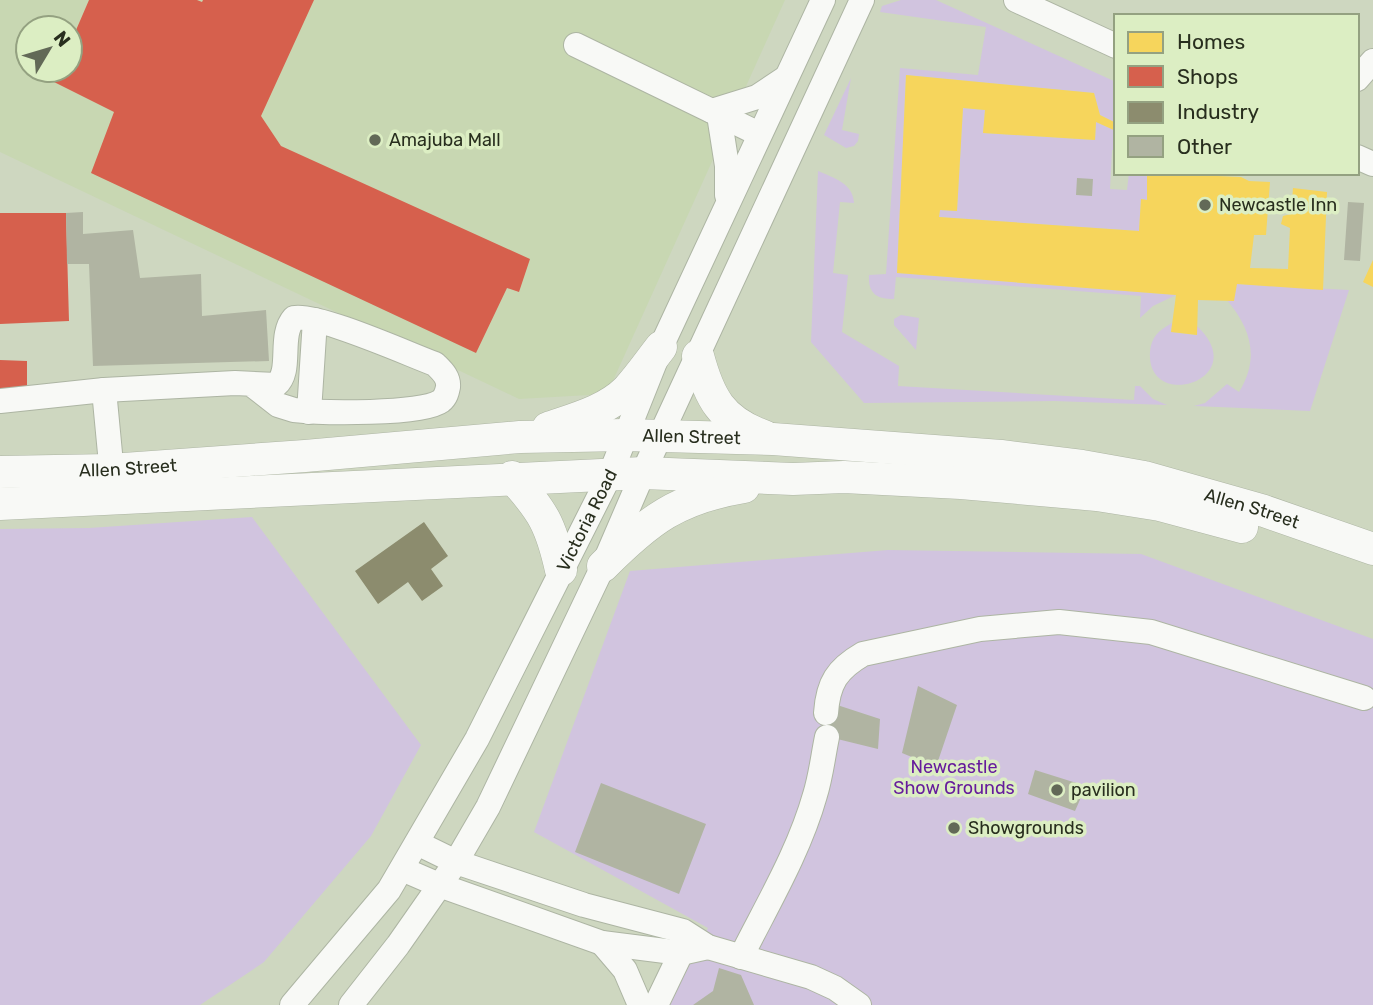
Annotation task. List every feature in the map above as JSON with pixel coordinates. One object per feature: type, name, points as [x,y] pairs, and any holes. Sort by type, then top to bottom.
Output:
[{"type":"main road","points":[[520,437],[580,418],[608,405],[625,392],[661,347]]},
{"type":"main road","points":[[698,356],[706,384],[716,404],[738,424],[773,439]]},
{"type":"main road","name":"Allen Street","points":[[0,504],[305,456],[520,437],[661,435],[922,449],[1082,466],[1144,477],[1264,511],[1373,549]]},
{"type":"main road","name":"Allen Street","points":[[0,472],[113,485],[610,475],[643,472],[961,483],[1097,495],[1160,505],[1219,519],[1373,569]]},
{"type":"main road","points":[[512,477],[545,517],[555,541],[561,570]]},
{"type":"main road","points":[[603,566],[637,534],[680,504],[716,492],[793,479]]},
{"type":"street","name":"Victoria Road","points":[[292,1005],[389,890],[477,739],[610,475],[661,347],[823,0]]},
{"type":"street","points":[[351,1005],[398,945],[456,862],[488,807],[603,566],[643,472],[862,0]]},
{"type":"street","points":[[1016,0],[1114,45]]},
{"type":"street","points":[[576,45],[759,134]]},
{"type":"street","points":[[1359,77],[1373,61]]},
{"type":"street","points":[[716,113],[757,97],[785,78]]},
{"type":"street","points":[[716,113],[727,166],[727,202]]},
{"type":"street","points":[[0,401],[104,390],[251,384],[276,385],[281,382],[287,330],[290,322],[300,316],[435,364],[449,381],[447,393],[438,403],[400,411],[294,410],[278,405],[251,384]]},
{"type":"street","points":[[309,412],[315,320]]},
{"type":"street","points":[[104,390],[113,485]]},
{"type":"street","points":[[741,957],[778,883],[816,794],[826,725],[827,695],[831,682],[848,662],[863,654],[980,629],[1059,622],[1151,632],[1364,698]]},
{"type":"street","points":[[417,843],[456,862],[584,905],[682,942],[811,977],[835,988],[859,1005]]},
{"type":"street","points":[[402,869],[439,885],[602,943],[682,942]]},
{"type":"street","points":[[656,1005],[682,942]]},
{"type":"street","points":[[602,943],[625,970],[640,1005]]},
{"type":"shaded area","name":"Amajuba Mall","points":[[0,0],[785,0],[607,394],[519,399],[0,152]]},
{"type":"green space","points":[[901,0],[936,0],[1114,81],[1114,122],[1100,115],[1094,93],[906,75],[897,273],[1176,295],[1153,306],[1140,318],[1141,296],[896,277],[894,299],[875,294],[870,287],[869,275],[886,274],[900,68],[978,75],[986,27],[880,12],[882,6]]},
{"type":"green space","points":[[851,78],[842,130],[859,134],[854,146],[846,148],[824,135]]},
{"type":"green space","points":[[963,108],[985,110],[983,133],[1095,140],[1096,122],[1114,130],[1110,189],[1127,190],[1129,175],[1147,175],[1147,200],[1141,199],[1139,231],[939,217],[940,210],[957,211]]},
{"type":"green space","points":[[818,171],[846,186],[853,196],[854,203],[840,202],[833,273],[848,275],[842,332],[899,366],[898,386],[1134,400],[1135,386],[1140,386],[1153,399],[1167,405],[1054,401],[864,403],[811,342]]},
{"type":"green space","points":[[1237,284],[1349,290],[1310,411],[1194,406],[1205,403],[1227,384],[1239,392],[1245,379],[1251,356],[1250,344],[1242,322],[1227,300]]},
{"type":"green space","points":[[901,315],[919,318],[916,350],[894,325],[894,319]]},
{"type":"green space","points":[[1172,323],[1171,332],[1196,335],[1197,326],[1211,345],[1213,361],[1206,374],[1193,382],[1178,385],[1164,381],[1153,371],[1150,352],[1152,342],[1160,331]]},
{"type":"green space","points":[[252,517],[421,745],[371,836],[264,962],[200,1005],[0,1005],[0,529],[89,528]]},
{"type":"green space","name":"Newcastle Show Grounds","points":[[888,550],[1141,554],[1373,639],[1373,1005],[669,1005],[708,928],[534,832],[630,571]]},
{"type":"building: Homes","name":"Newcastle Inn","points":[[906,75],[1094,93],[1100,115],[1114,122],[1114,130],[1096,122],[1095,140],[983,133],[985,110],[963,108],[957,211],[940,210],[939,217],[1139,231],[1141,199],[1147,200],[1147,175],[1241,177],[1249,181],[1270,182],[1266,235],[1254,235],[1250,268],[1288,269],[1290,228],[1281,224],[1283,216],[1291,214],[1293,188],[1327,192],[1323,290],[1237,284],[1234,301],[1198,300],[1197,335],[1171,332],[1176,295],[897,273]]},
{"type":"building: Homes","points":[[1373,260],[1373,287],[1363,282]]},
{"type":"building: Shops","points":[[89,0],[314,0],[261,116],[281,146],[530,259],[519,292],[507,288],[476,353],[91,173],[114,112],[58,84],[84,84],[83,14]]},
{"type":"building: Shops","points":[[0,213],[66,213],[69,321],[0,324]]},
{"type":"building: Shops","points":[[0,360],[27,361],[27,388],[0,388]]},
{"type":"building: Industry","points":[[424,522],[448,556],[431,569],[443,586],[422,601],[408,582],[378,604],[355,571]]},
{"type":"building: Other","points":[[1077,178],[1093,179],[1092,196],[1076,195]]},
{"type":"building: Other","points":[[1348,202],[1364,203],[1360,261],[1344,260]]},
{"type":"building: Other","points":[[83,212],[83,234],[133,230],[140,278],[201,274],[202,316],[266,310],[269,361],[93,366],[89,264],[67,264],[66,213]]},
{"type":"building: Other","points":[[918,686],[957,705],[936,767],[902,753]]},
{"type":"building: Other","points":[[828,702],[880,719],[878,749],[821,735]]},
{"type":"building: Other","name":"pavilion","points":[[1035,770],[1086,786],[1075,811],[1028,794]]},
{"type":"building: Other","points":[[601,783],[706,824],[679,894],[575,852]]},
{"type":"building: Other","points":[[719,968],[741,975],[754,1005],[693,1005],[713,991]]},
{"type":"place","name":"Amajuba Mall","points":[[375,140]]},
{"type":"place","name":"Newcastle Inn","points":[[1205,205]]},
{"type":"place","name":"pavilion","points":[[1057,790]]},
{"type":"place","name":"Showgrounds","points":[[954,828]]}]
